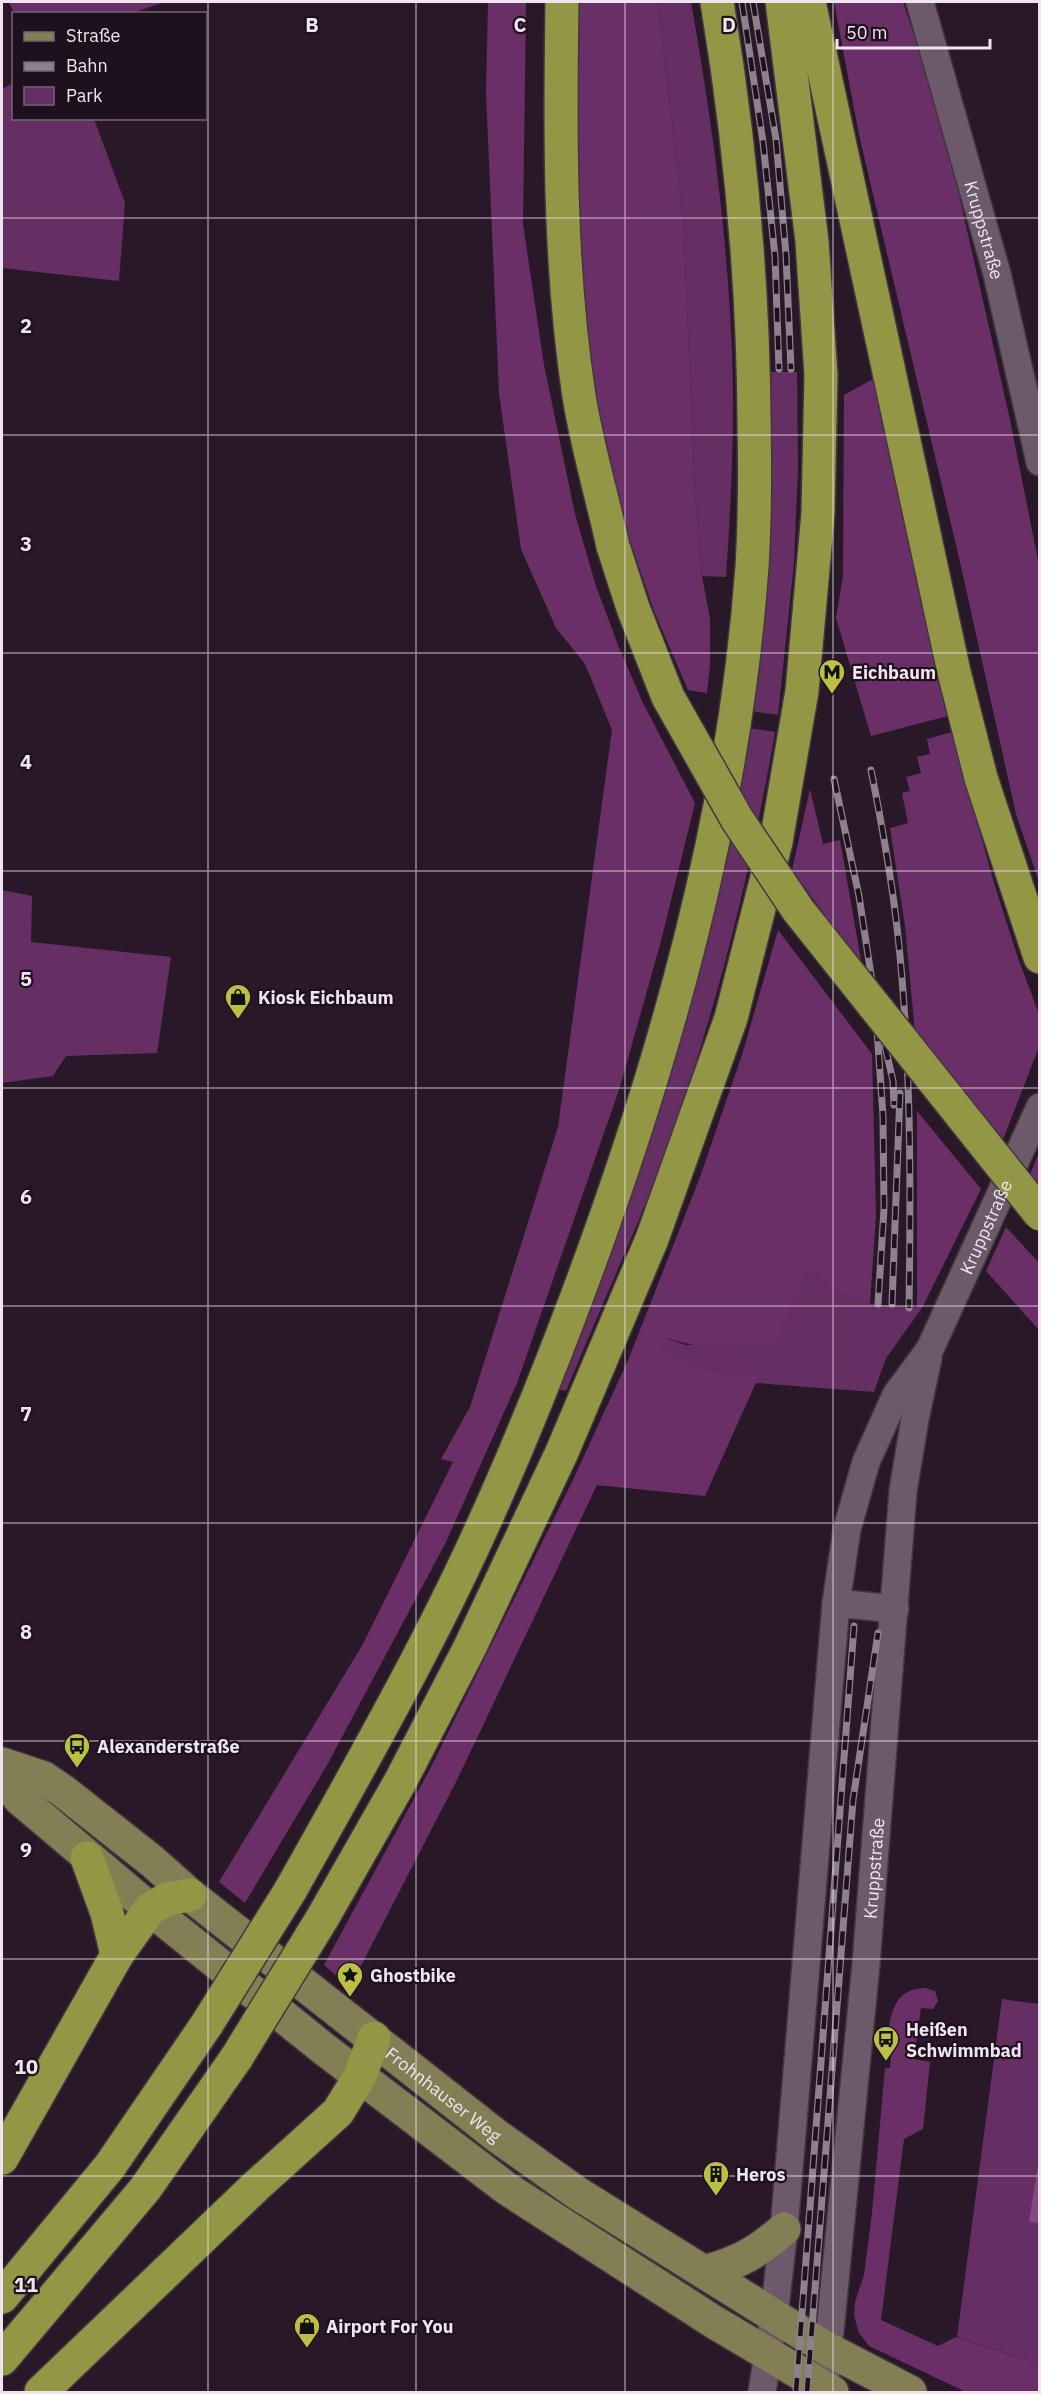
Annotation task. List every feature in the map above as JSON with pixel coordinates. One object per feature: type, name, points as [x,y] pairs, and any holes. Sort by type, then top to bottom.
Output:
[{"type":"highway","points":[[562,2],[560,149],[566,277],[579,397],[613,546],[633,608],[668,697],[736,819],[798,910],[1040,1214]]},
{"type":"highway","points":[[2,2297],[110,2166],[207,2024],[290,1891],[362,1763],[435,1626],[509,1466],[560,1341],[612,1201],[645,1103],[700,903],[725,782],[743,656],[752,565],[755,472],[753,331],[748,249],[727,63],[717,2]]},
{"type":"highway","points":[[2,2359],[145,2189],[237,2057],[324,1917],[400,1782],[470,1647],[562,1452],[652,1239],[731,1018],[776,842],[803,679],[818,513],[821,375],[812,241],[782,2]]},
{"type":"highway","points":[[809,2],[954,672],[981,778],[1040,957]]},
{"type":"highway","points":[[87,1858],[107,1913],[117,1955]]},
{"type":"highway","points":[[2,2158],[117,1955],[150,1910],[167,1899],[190,1895]]},
{"type":"highway","points":[[41,2392],[255,2187],[338,2112],[360,2076],[374,2038]]},
{"type":"main road","name":"Frohnhauser Weg","points":[[2,1764],[44,1778],[63,1791],[153,1862],[190,1895],[497,2136],[577,2193],[829,2350],[910,2392]]},
{"type":"main road","name":"Frohnhauser Weg","points":[[2,1776],[20,1799],[150,1910],[506,2188],[714,2322],[778,2369],[826,2391]]},
{"type":"main road","points":[[704,2272],[728,2266],[750,2256],[784,2229]]},
{"type":"main road","points":[[774,2316],[778,2369]]},
{"type":"street","name":"Kruppstraße","points":[[920,2],[997,274],[1040,462]]},
{"type":"street","name":"Kruppstraße","points":[[774,2316],[784,2229],[836,1603],[847,1529],[866,1462],[896,1395],[930,1348],[1040,1107]]},
{"type":"street","name":"Kruppstraße","points":[[826,2391],[864,1986],[903,1491],[930,1348]]},
{"type":"street","points":[[836,1603],[895,1609]]},
{"type":"street","points":[[762,2392],[778,2369]]},
{"type":"green space","points":[[658,2],[691,2],[720,195],[733,379],[726,577],[702,576],[695,495],[683,215]]},
{"type":"green space","points":[[12,84],[12,120],[94,120],[125,203],[119,281],[2,268],[2,89]]},
{"type":"green space","points":[[771,372],[797,372],[798,468],[794,563],[778,715],[751,711],[770,468]]},
{"type":"green space","points":[[748,728],[775,732],[741,899],[712,1009],[678,1117],[648,1198],[566,1391],[558,1389]]},
{"type":"green space","points":[[2,890],[32,896],[31,942],[171,957],[157,1053],[66,1056],[53,1076],[2,1083]]},
{"type":"green space","points":[[815,1272],[833,1291],[870,1304],[922,1308],[886,1358],[874,1392],[756,1383],[758,1376],[702,1369],[656,1350],[666,1338],[686,1345],[775,1339],[805,1275]]},
{"type":"green space","points":[[1002,1999],[1039,2004],[1039,2364],[957,2337]]},
{"type":"shaded area","points":[[9,2],[164,2],[136,12],[14,12]]},
{"type":"shaded area","points":[[488,2],[526,2],[523,224],[544,365],[575,514],[596,586],[618,645],[643,703],[695,803],[661,941],[620,1087],[517,1383],[446,1542],[327,1765],[245,1903],[219,1882],[363,1644],[453,1462],[441,1459],[470,1407],[558,1127],[612,730],[585,664],[556,628],[521,549],[499,393],[486,93]]},
{"type":"shaded area","points":[[578,2],[658,2],[683,215],[695,495],[702,576],[710,619],[710,664],[707,693],[688,690],[654,611],[626,529],[582,333],[572,126]]},
{"type":"shaded area","points":[[834,2],[903,2],[943,124],[1010,420],[1039,565],[1039,882],[1016,814],[960,562],[859,135]]},
{"type":"shaded area","points":[[873,379],[948,716],[871,736],[836,618],[843,576],[844,395]]},
{"type":"shaded area","points":[[952,732],[994,883],[1039,1014],[1039,1047],[1002,1142],[915,1033],[905,926],[890,828],[908,823],[902,793],[910,791],[906,777],[921,773],[917,757],[930,754],[927,739]]},
{"type":"shaded area","points":[[810,789],[823,844],[840,840],[862,966],[792,870]]},
{"type":"shaded area","points":[[778,930],[872,1054],[876,1216],[870,1304],[833,1291],[815,1272],[805,1275],[776,1339],[708,1346],[667,1338],[657,1350],[702,1369],[759,1376],[705,1496],[597,1485],[458,1778],[350,1987],[324,1965],[430,1769],[572,1482],[629,1358],[700,1177],[742,1055]]},
{"type":"shaded area","points":[[917,1111],[981,1189],[922,1308],[917,1308]]},
{"type":"shaded area","points":[[1039,1152],[1039,1188],[1030,1175]]},
{"type":"shaded area","points":[[1006,1227],[1039,1263],[1039,1330],[986,1271]]},
{"type":"shaded area","points":[[925,1988],[935,1991],[938,2001],[933,2009],[921,2008],[914,2059],[930,2062],[923,2129],[904,2139],[881,2320],[938,2346],[956,2337],[1039,2364],[1039,2392],[966,2392],[869,2346],[859,2333],[854,2315],[855,2302],[864,2275],[872,2213],[885,2068],[890,2068],[891,2056],[886,2055],[890,2021],[897,2002],[903,1995]]},
{"type":"shaded area","points":[[1039,2159],[1039,2223],[1029,2222]]},
{"type":"railway","points":[[742,2],[763,142],[775,256],[779,369]]},
{"type":"railway","points":[[753,2],[776,139],[786,255],[791,369]]},
{"type":"railway","points":[[871,770],[893,894],[902,982],[909,1122],[909,1308]]},
{"type":"railway","points":[[834,779],[859,896],[875,1001],[883,1116],[884,1209],[878,1304]]},
{"type":"railway","points":[[885,1046],[893,1081],[894,1105]]},
{"type":"railway","points":[[892,1304],[900,1093]]},
{"type":"railway","points":[[796,2392],[854,1626]]},
{"type":"railway","points":[[807,2392],[853,1800],[878,1633]]},
{"type":"place","name":"Eichbaum","points":[[832,695]]},
{"type":"place","name":"Kiosk Eichbaum","points":[[238,1020]]},
{"type":"place","name":"Alexanderstraße","points":[[77,1769]]},
{"type":"place","name":"Ghostbike","points":[[350,1998]]},
{"type":"place","name":"Heißen Schwimmbad","points":[[886,2062]]},
{"type":"place","name":"Heros","points":[[716,2197]]},
{"type":"place","name":"Airport For You","points":[[307,2349]]}]
